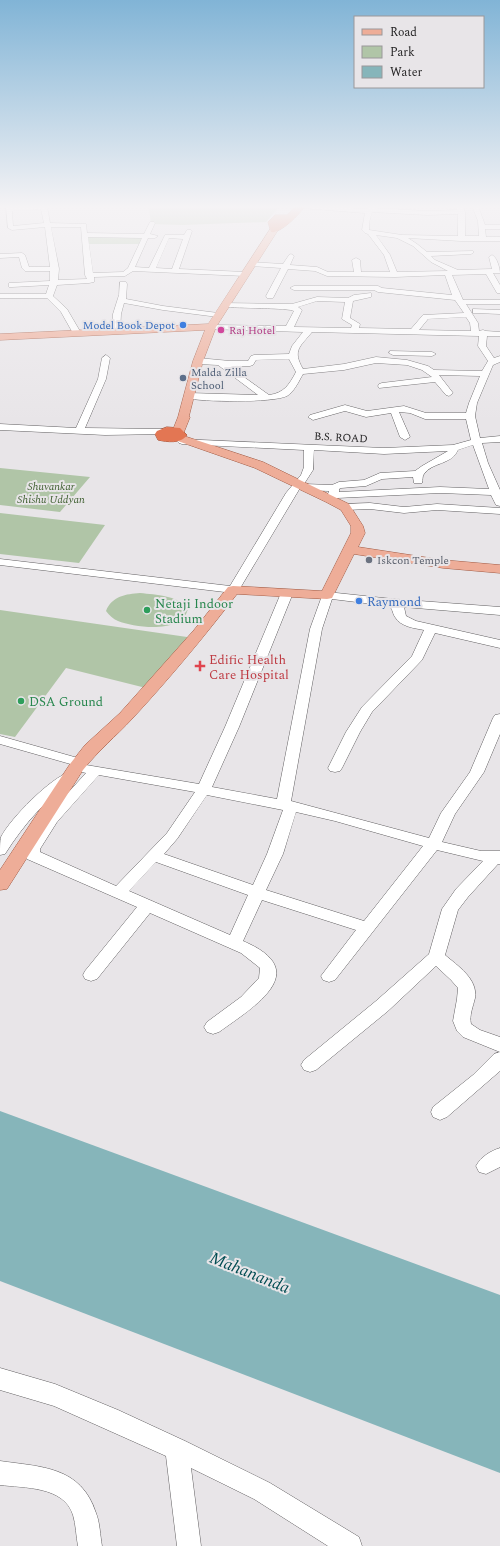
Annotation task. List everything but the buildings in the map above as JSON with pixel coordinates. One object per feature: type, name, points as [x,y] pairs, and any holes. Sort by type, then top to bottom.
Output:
[{"type":"main road","points":[[0,884],[91,749],[126,716],[199,633],[233,590],[327,595],[351,550],[358,533],[357,526],[345,507],[333,494],[300,485],[271,471],[174,436],[184,417],[183,416],[198,361],[211,327],[242,278]]},
{"type":"main road","points":[[0,337],[211,327]]},
{"type":"main road","points":[[351,550],[443,564],[500,569]]},
{"type":"street","points":[[49,296],[54,283],[54,278]]},
{"type":"street","points":[[12,285],[89,281],[90,278]]},
{"type":"street","points":[[200,282],[202,278]]},
{"type":"street","points":[[270,296],[279,278]]},
{"type":"street","points":[[317,288],[322,278]]},
{"type":"street","points":[[338,288],[340,278]]},
{"type":"street","points":[[225,305],[266,307],[292,306],[317,299],[349,300],[354,297],[376,294],[380,278]]},
{"type":"street","points":[[450,278],[466,313],[479,332],[484,352],[496,360],[489,364],[473,403],[470,416],[483,463],[496,486],[500,503]]},
{"type":"street","points":[[497,278],[500,291]]},
{"type":"street","points":[[116,331],[117,314],[123,284]]},
{"type":"street","points":[[294,288],[378,289],[460,300],[500,302]]},
{"type":"street","points":[[0,296],[49,296],[64,311],[77,333]]},
{"type":"street","points":[[121,300],[163,308],[218,315]]},
{"type":"street","points":[[349,300],[346,318],[356,324],[354,330]]},
{"type":"street","points":[[289,329],[298,310],[292,306]]},
{"type":"street","points":[[414,331],[422,319],[430,316],[500,312]]},
{"type":"street","points":[[211,327],[479,332],[500,334]]},
{"type":"street","points":[[300,372],[293,356],[297,345],[309,330]]},
{"type":"street","points":[[376,360],[376,354],[381,353],[432,354]]},
{"type":"street","points":[[198,361],[221,364],[248,363],[254,358],[293,356]]},
{"type":"street","points":[[79,431],[102,379],[106,358]]},
{"type":"street","points":[[300,372],[344,367],[376,360],[407,362],[425,368],[434,375],[449,393]]},
{"type":"street","points":[[221,364],[266,397]]},
{"type":"street","points":[[189,396],[280,396],[285,393],[295,382],[300,372]]},
{"type":"street","points":[[382,386],[434,375],[486,374]]},
{"type":"street","points":[[313,417],[345,408],[350,408],[366,414],[409,409],[420,415],[432,417],[470,416]]},
{"type":"street","points":[[394,410],[405,437]]},
{"type":"street","points":[[0,429],[174,436]]},
{"type":"street","points":[[0,429],[174,436]]},
{"type":"street","name":"B.S. ROAD","points":[[174,436],[309,447],[384,451],[454,448],[476,441],[500,439]]},
{"type":"street","points":[[0,562],[233,590],[307,474],[309,466],[309,447]]},
{"type":"street","points":[[333,494],[339,485],[366,483],[380,476],[418,474],[430,465],[451,455],[454,448]]},
{"type":"street","points":[[418,474],[417,478],[422,491]]},
{"type":"street","points":[[333,494],[422,491],[496,486]]},
{"type":"street","points":[[345,507],[370,506],[404,510],[437,507],[500,511]]},
{"type":"street","points":[[118,893],[154,856],[182,823],[204,789],[244,700],[287,593]]},
{"type":"street","points":[[234,943],[275,854],[287,806],[316,629],[327,595],[393,603],[500,611]]},
{"type":"street","points":[[393,603],[399,608],[399,616],[402,620],[412,624],[500,644]]},
{"type":"street","points":[[335,768],[353,732],[367,710],[418,657],[432,628]]},
{"type":"street","points":[[329,976],[434,843],[448,813],[477,772],[500,718]]},
{"type":"street","points":[[0,740],[77,768],[204,789],[287,806],[480,856],[498,858]]},
{"type":"street","points":[[0,850],[10,833],[26,814],[42,797],[77,768]]},
{"type":"street","points":[[96,771],[52,819],[31,853],[34,857],[234,943],[247,949],[262,959],[269,970],[268,982],[259,992],[213,1027]]},
{"type":"street","points":[[154,856],[258,893],[367,928]]},
{"type":"street","points":[[310,1065],[382,1006],[436,957],[442,942],[450,909],[462,893],[498,858]]},
{"type":"street","points":[[91,975],[147,905]]},
{"type":"street","points":[[436,957],[463,981],[466,988],[467,995],[462,1024],[466,1029],[500,1045]]},
{"type":"street","points":[[440,1112],[476,1085],[490,1072],[500,1059]]},
{"type":"street","points":[[0,1379],[55,1395],[110,1418],[177,1449],[262,1491],[350,1546]]},
{"type":"street","points":[[177,1449],[189,1546]]},
{"type":"street","points":[[0,1473],[45,1479],[60,1483],[73,1494],[82,1507],[90,1546]]},
{"type":"green space","name":"Shuvankar Shishu Uddyan","points":[[0,468],[90,477],[60,512],[0,505]]},
{"type":"green space","points":[[0,513],[105,525],[79,563],[0,554]]},
{"type":"green space","name":"Netaji Indoor Stadium","points":[[140,593],[166,596],[178,600],[188,608],[185,616],[178,622],[169,625],[147,627],[126,624],[118,621],[111,617],[106,611],[116,599],[125,595]]},
{"type":"green space","points":[[0,610],[194,638],[150,689],[66,668],[15,737],[0,734]]},
{"type":"water","name":"Mahananda","points":[[0,1111],[500,1295],[500,1473],[0,1281]]},
{"type":"place","name":"Model Book Depot","points":[[183,325]]},
{"type":"place","name":"Raj Hotel","points":[[221,330]]},
{"type":"place","name":"Malda Zilla School","points":[[183,378]]},
{"type":"place","name":"Iskcon Temple","points":[[369,560]]},
{"type":"place","name":"Raymond","points":[[359,601]]},
{"type":"place","name":"Netaji Indoor Stadium","points":[[147,610]]},
{"type":"place","name":"Edific Health Care Hospital","points":[[200,666]]},
{"type":"place","name":"DSA Ground","points":[[21,701]]}]
